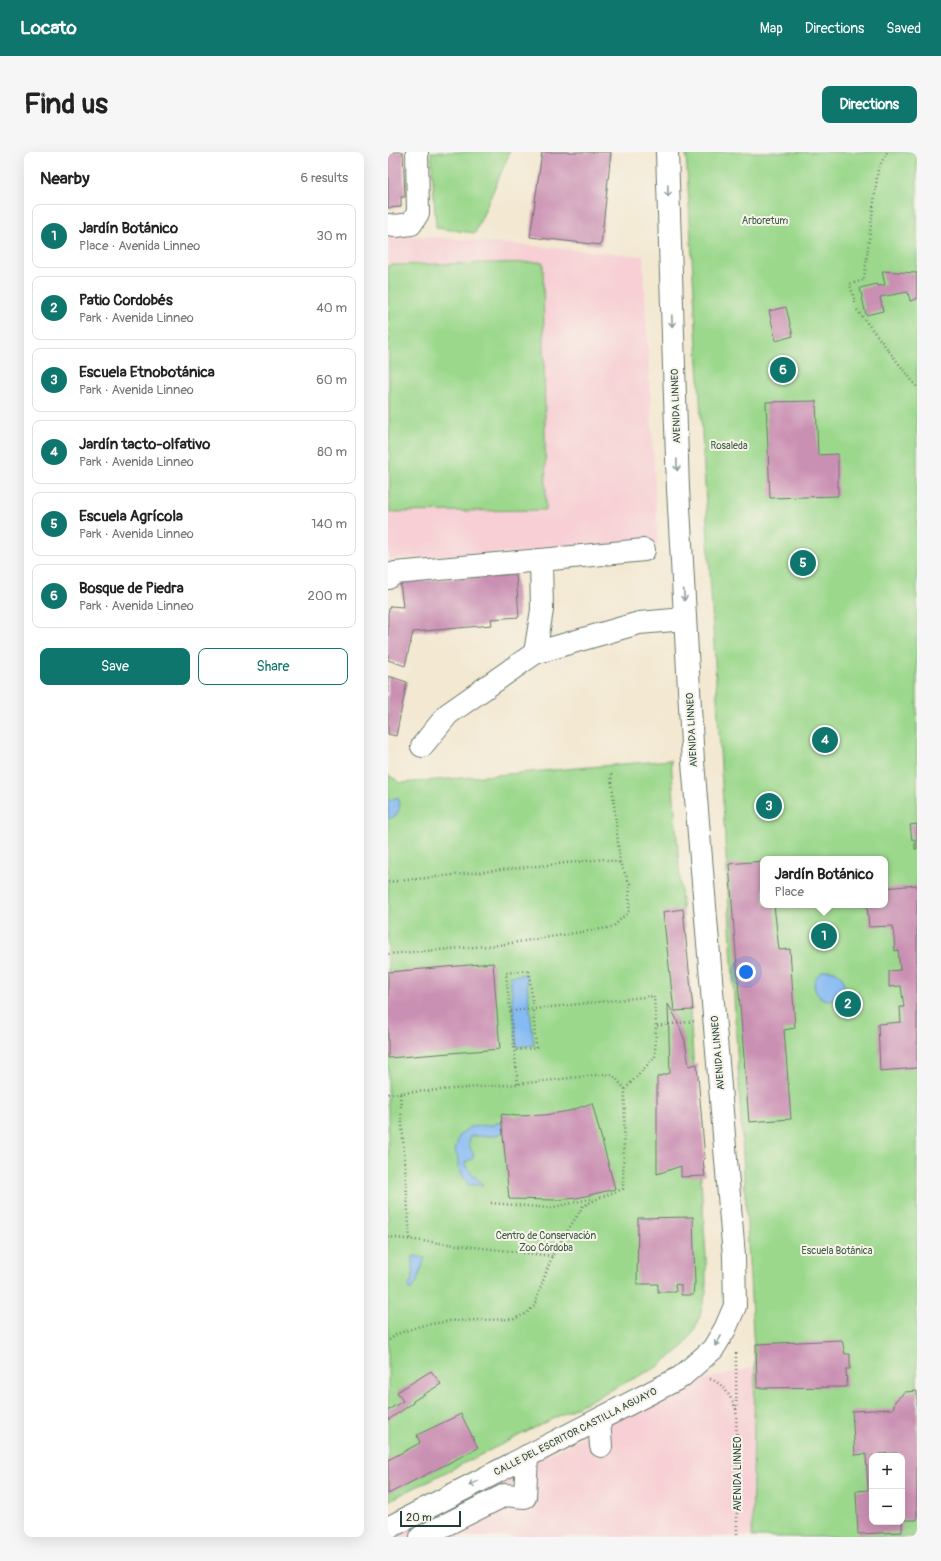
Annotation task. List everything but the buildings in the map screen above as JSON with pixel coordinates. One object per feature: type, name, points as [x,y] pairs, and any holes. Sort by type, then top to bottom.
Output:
[{"type":"street","points":[[388,225],[396,226],[411,224],[418,213],[417,152]]},
{"type":"street","name":"AVENIDA LINNEO","points":[[667,152],[678,490],[693,762],[734,1256],[735,1306]]},
{"type":"street","points":[[388,578],[395,573],[644,550]]},
{"type":"street","points":[[535,653],[542,610],[541,560]]},
{"type":"street","points":[[422,746],[448,714],[535,653],[639,623],[685,619]]},
{"type":"street","name":"CALLE DEL ESCRITOR CASTILLA AGUAYO","points":[[388,1528],[681,1377],[713,1348],[725,1329],[735,1306]]},
{"type":"street","points":[[599,1420],[601,1446]]},
{"type":"street","points":[[421,1537],[505,1494],[525,1497],[527,1456]]},
{"type":"path","points":[[855,303],[850,284],[864,280],[878,169],[887,152]]},
{"type":"path","points":[[857,310],[917,387]]},
{"type":"path","points":[[388,954],[499,945],[613,927],[629,911],[630,884],[620,863],[611,774]]},
{"type":"path","points":[[388,882],[604,859],[620,863]]},
{"type":"path","points":[[515,1050],[536,1048],[529,970],[506,972],[512,1011],[515,1050],[518,1084]]},
{"type":"path","points":[[512,1011],[654,996],[656,1026],[655,1057],[625,1089]]},
{"type":"path","points":[[656,1026],[714,1018]]},
{"type":"path","points":[[388,1094],[518,1084],[605,1074],[613,1075],[625,1089],[623,1189],[601,1196],[550,1208],[491,1204]]},
{"type":"path","points":[[400,1094],[410,1240]]},
{"type":"path","points":[[388,1341],[397,1334],[420,1326],[449,1321],[514,1319],[527,1313],[534,1306],[552,1256],[583,1206],[601,1196]]},
{"type":"path","points":[[388,1237],[552,1256]]},
{"type":"path","name":"AVENIDA LINNEO","points":[[736,1351],[738,1537]]},
{"type":"path","points":[[681,1377],[698,1376],[712,1379],[722,1386],[730,1396],[737,1411]]},
{"type":"shaded area","points":[[388,233],[643,256],[658,544],[388,559]]},
{"type":"shaded area","points":[[755,1367],[752,1537],[388,1537],[685,1384]]},
{"type":"green space","points":[[431,152],[510,152],[475,233],[436,228]]},
{"type":"green space","points":[[686,152],[917,152],[917,1537],[752,1537],[755,1367]]},
{"type":"green space","points":[[543,262],[546,510],[390,512],[388,265]]},
{"type":"green space","name":"Centro de Conservación Zoo Córdoba","points":[[671,760],[689,996],[706,1257],[706,1292],[698,1323],[683,1347],[657,1367],[388,1501],[388,775],[401,783]]},
{"type":"water","points":[[398,797],[400,804],[399,811],[395,816],[388,819],[388,801]]},
{"type":"water","points":[[829,970],[835,971],[843,979],[843,991],[835,999],[829,1000],[823,999],[815,991],[814,985],[815,979],[823,971]]},
{"type":"water","points":[[526,974],[534,1045],[517,1047],[510,976]]},
{"type":"water","points":[[502,1122],[503,1133],[492,1136],[471,1136],[469,1144],[474,1155],[472,1159],[465,1162],[466,1167],[483,1185],[468,1185],[458,1167],[458,1159],[455,1151],[459,1136],[470,1127],[491,1125]]},
{"type":"water","points":[[413,1256],[425,1258],[416,1284],[410,1290],[408,1288],[413,1277]]},
{"type":"place","name":"Bosque de Piedra","points":[[783,370]]},
{"type":"place","name":"Escuela Agrícola","points":[[803,563]]},
{"type":"place","name":"Jardín tacto-olfativo","points":[[825,740]]},
{"type":"place","name":"Escuela Etnobotánica","points":[[769,806]]},
{"type":"place","name":"Jardín Botánico","points":[[824,936]]},
{"type":"place","name":"Patio Cordobés","points":[[848,1004]]},
{"type":"park label","name":"Arboretum","points":[[765,220]]},
{"type":"park label","name":"Rosaleda","points":[[729,445]]},
{"type":"park label","name":"Escuela Botánica","points":[[837,1250]]}]
